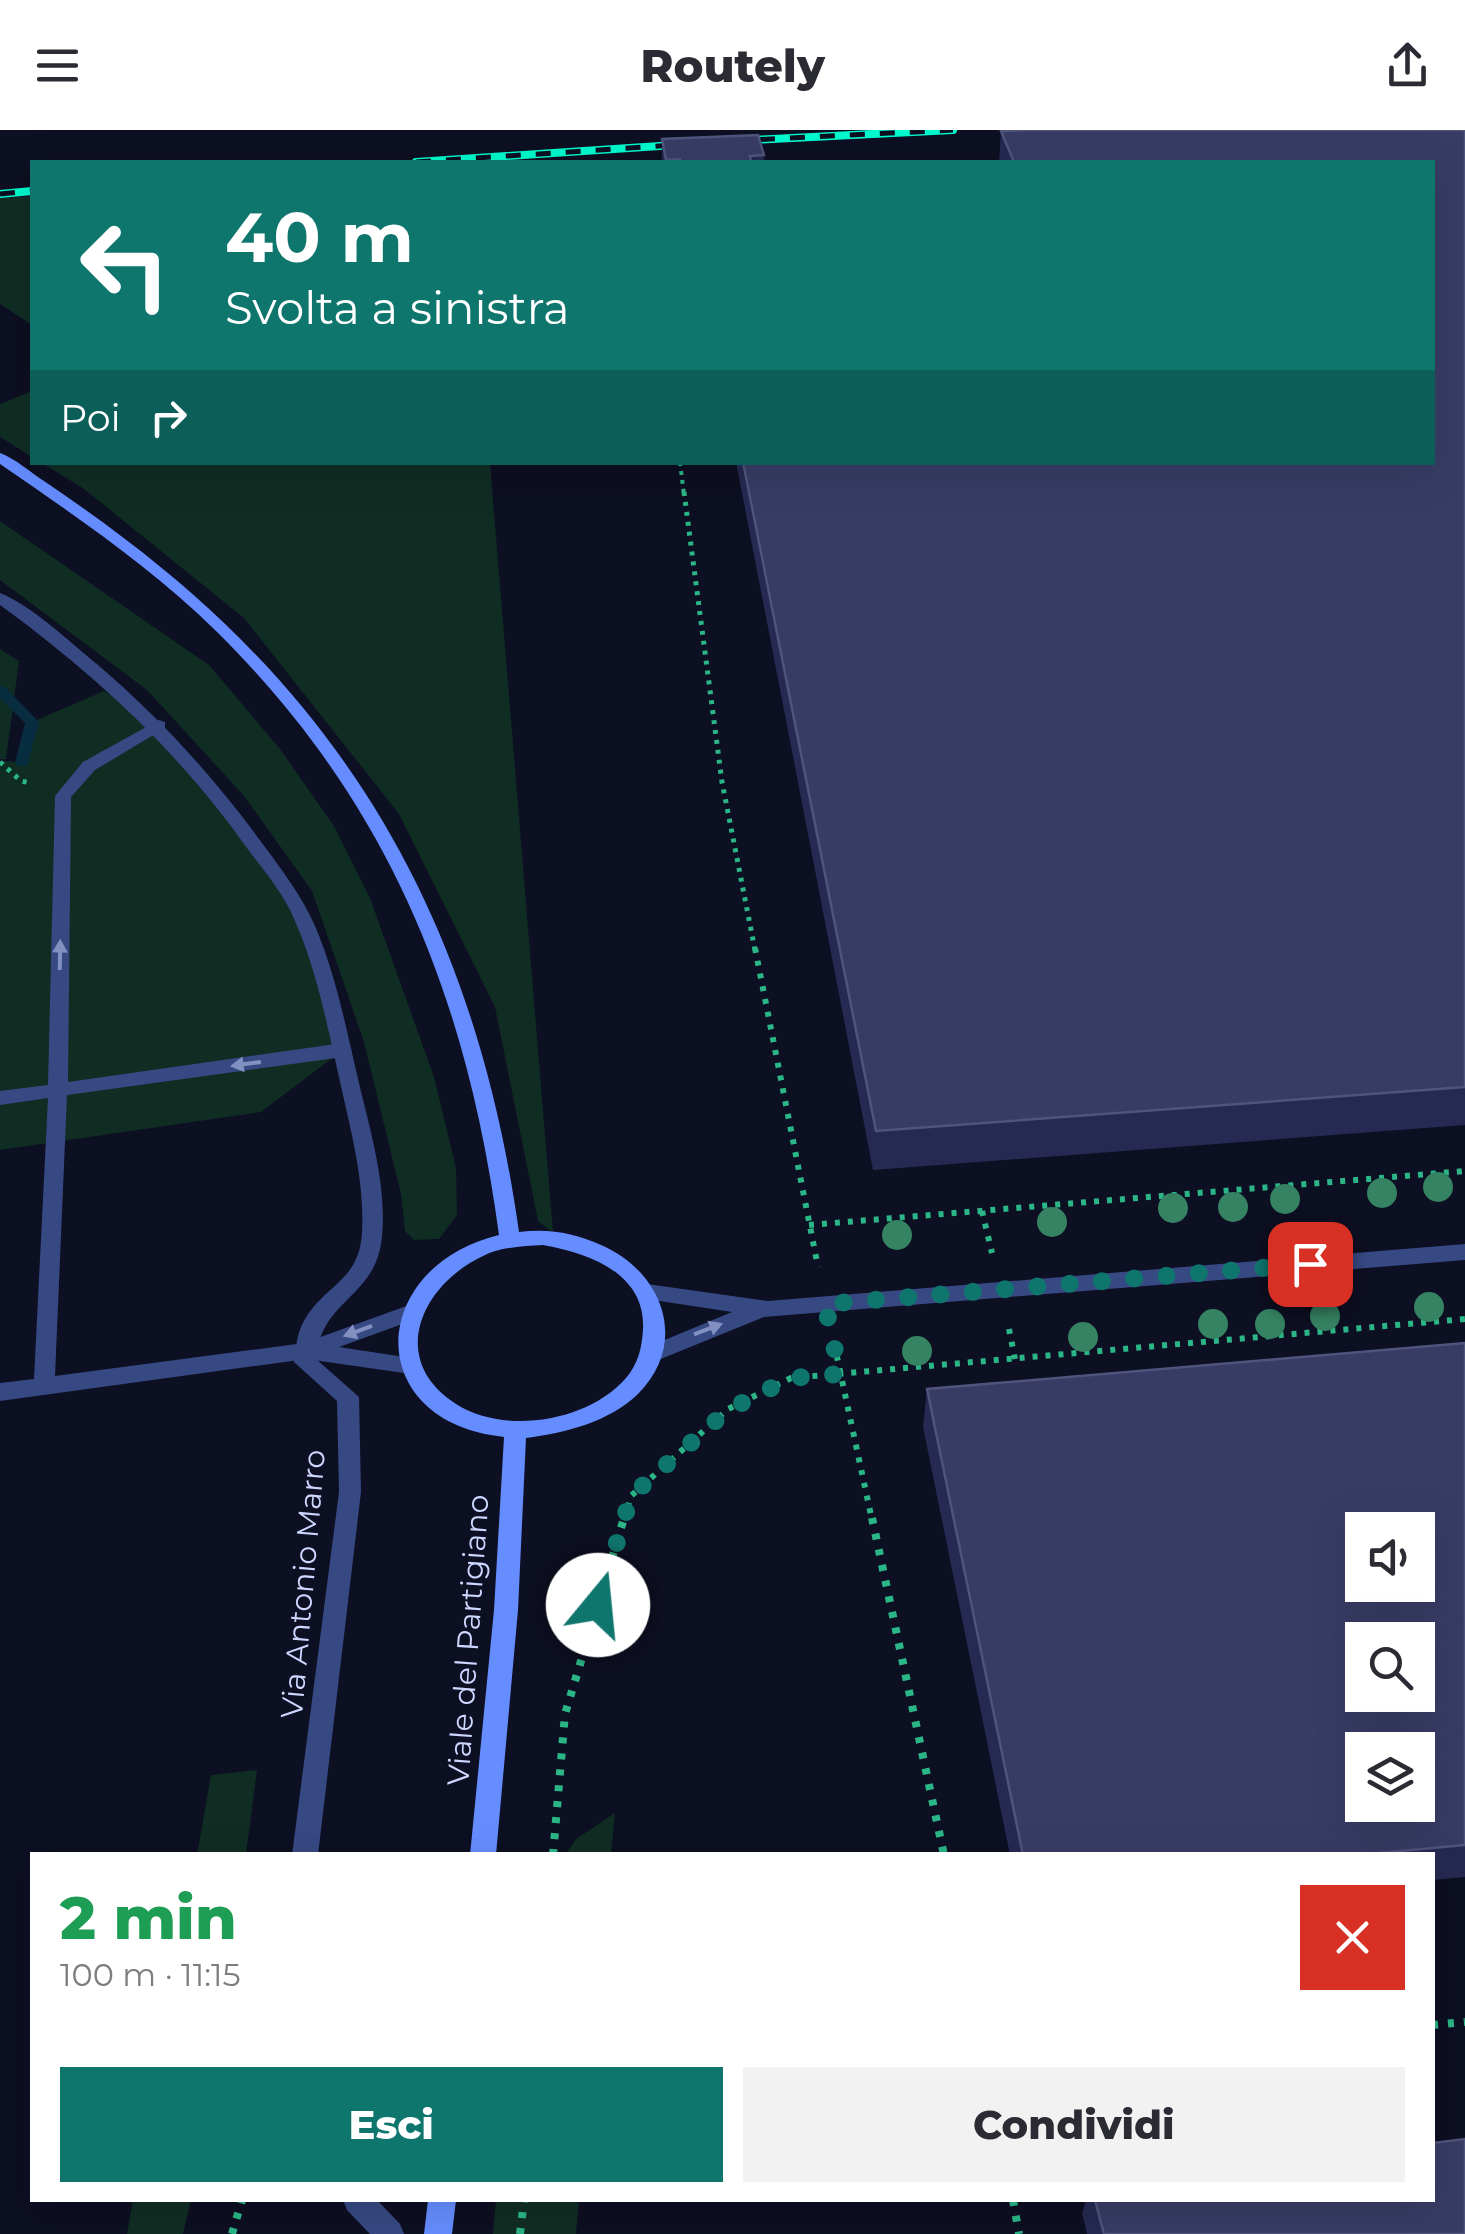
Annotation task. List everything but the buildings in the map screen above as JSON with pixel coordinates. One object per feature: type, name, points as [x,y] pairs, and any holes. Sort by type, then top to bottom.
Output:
[{"type":"main road","points":[[0,457],[136,555],[222,627],[288,700],[363,800],[429,922],[476,1053],[510,1240]]},
{"type":"main road","points":[[543,1238],[606,1252],[630,1270],[648,1292],[656,1323],[651,1355],[632,1386],[600,1411],[559,1426],[515,1430],[480,1424],[450,1410],[426,1391],[411,1366],[405,1340],[412,1312],[426,1288],[449,1266],[477,1250],[510,1240],[543,1238]]},
{"type":"main road","name":"Viale del Partigiano","points":[[483,1852],[506,1610],[515,1430]]},
{"type":"main road","points":[[438,2234],[442,2202]]},
{"type":"street","points":[[0,598],[159,726],[222,797],[296,905],[323,970],[366,1153],[372,1242],[354,1286],[314,1317],[304,1339],[305,1350]]},
{"type":"street","points":[[44,1386],[58,1090],[63,796],[89,766],[159,726]]},
{"type":"street","points":[[0,1098],[343,1050]]},
{"type":"street","points":[[651,1355],[702,1330],[768,1309],[1465,1252]]},
{"type":"street","points":[[648,1292],[768,1309]]},
{"type":"street","points":[[0,1392],[305,1350],[412,1312]]},
{"type":"street","points":[[305,1350],[411,1366]]},
{"type":"street","name":"Via Antonio Marro","points":[[305,1350],[305,1362],[348,1396],[350,1492],[305,1852]]},
{"type":"street","points":[[359,2202],[390,2234]]},
{"type":"path","points":[[680,465],[722,782],[809,1225],[1465,1171]]},
{"type":"path","points":[[825,1304],[943,1852]]},
{"type":"path","points":[[553,1852],[565,1714],[631,1496],[728,1410],[791,1378],[1465,1320]]},
{"type":"path","points":[[1435,2026],[1465,2022]]},
{"type":"path","points":[[232,2234],[241,2202]]},
{"type":"path","points":[[520,2234],[524,2202]]},
{"type":"path","points":[[1013,2202],[1019,2234]]},
{"type":"green space","points":[[30,196],[30,324],[0,304],[0,198]]},
{"type":"green space","points":[[30,392],[30,456],[0,437],[0,404]]},
{"type":"green space","points":[[45,465],[490,465],[553,1233],[538,1221],[495,1007],[399,814],[244,618],[84,489]]},
{"type":"green space","points":[[0,521],[209,665],[280,749],[334,826],[370,898],[434,1077],[456,1168],[457,1215],[439,1239],[414,1240],[405,1231],[401,1194],[364,1042],[312,891],[245,797],[147,690],[0,580]]},
{"type":"green space","points":[[0,649],[19,661],[6,759],[0,759]]},
{"type":"green space","points":[[104,691],[159,725],[296,905],[343,1050],[261,1112],[0,1150],[0,761],[22,762],[37,720]]},
{"type":"green space","points":[[257,1770],[246,1852],[198,1852],[211,1775]]},
{"type":"green space","points":[[615,1813],[611,1852],[567,1852],[576,1839]]},
{"type":"green space","points":[[133,2202],[191,2202],[183,2234],[127,2234]]},
{"type":"green space","points":[[496,2202],[579,2202],[576,2234],[493,2234]]},
{"type":"waterway","points":[[0,690],[32,722],[22,763]]},
{"type":"railway","points":[[730,141],[953,130]]},
{"type":"railway","points":[[446,160],[690,144]]},
{"type":"railway","points":[[0,194],[30,191]]},
{"type":"route","points":[[598,1605],[631,1496],[728,1410],[791,1378],[840,1374],[825,1304],[1310,1264]]}]
